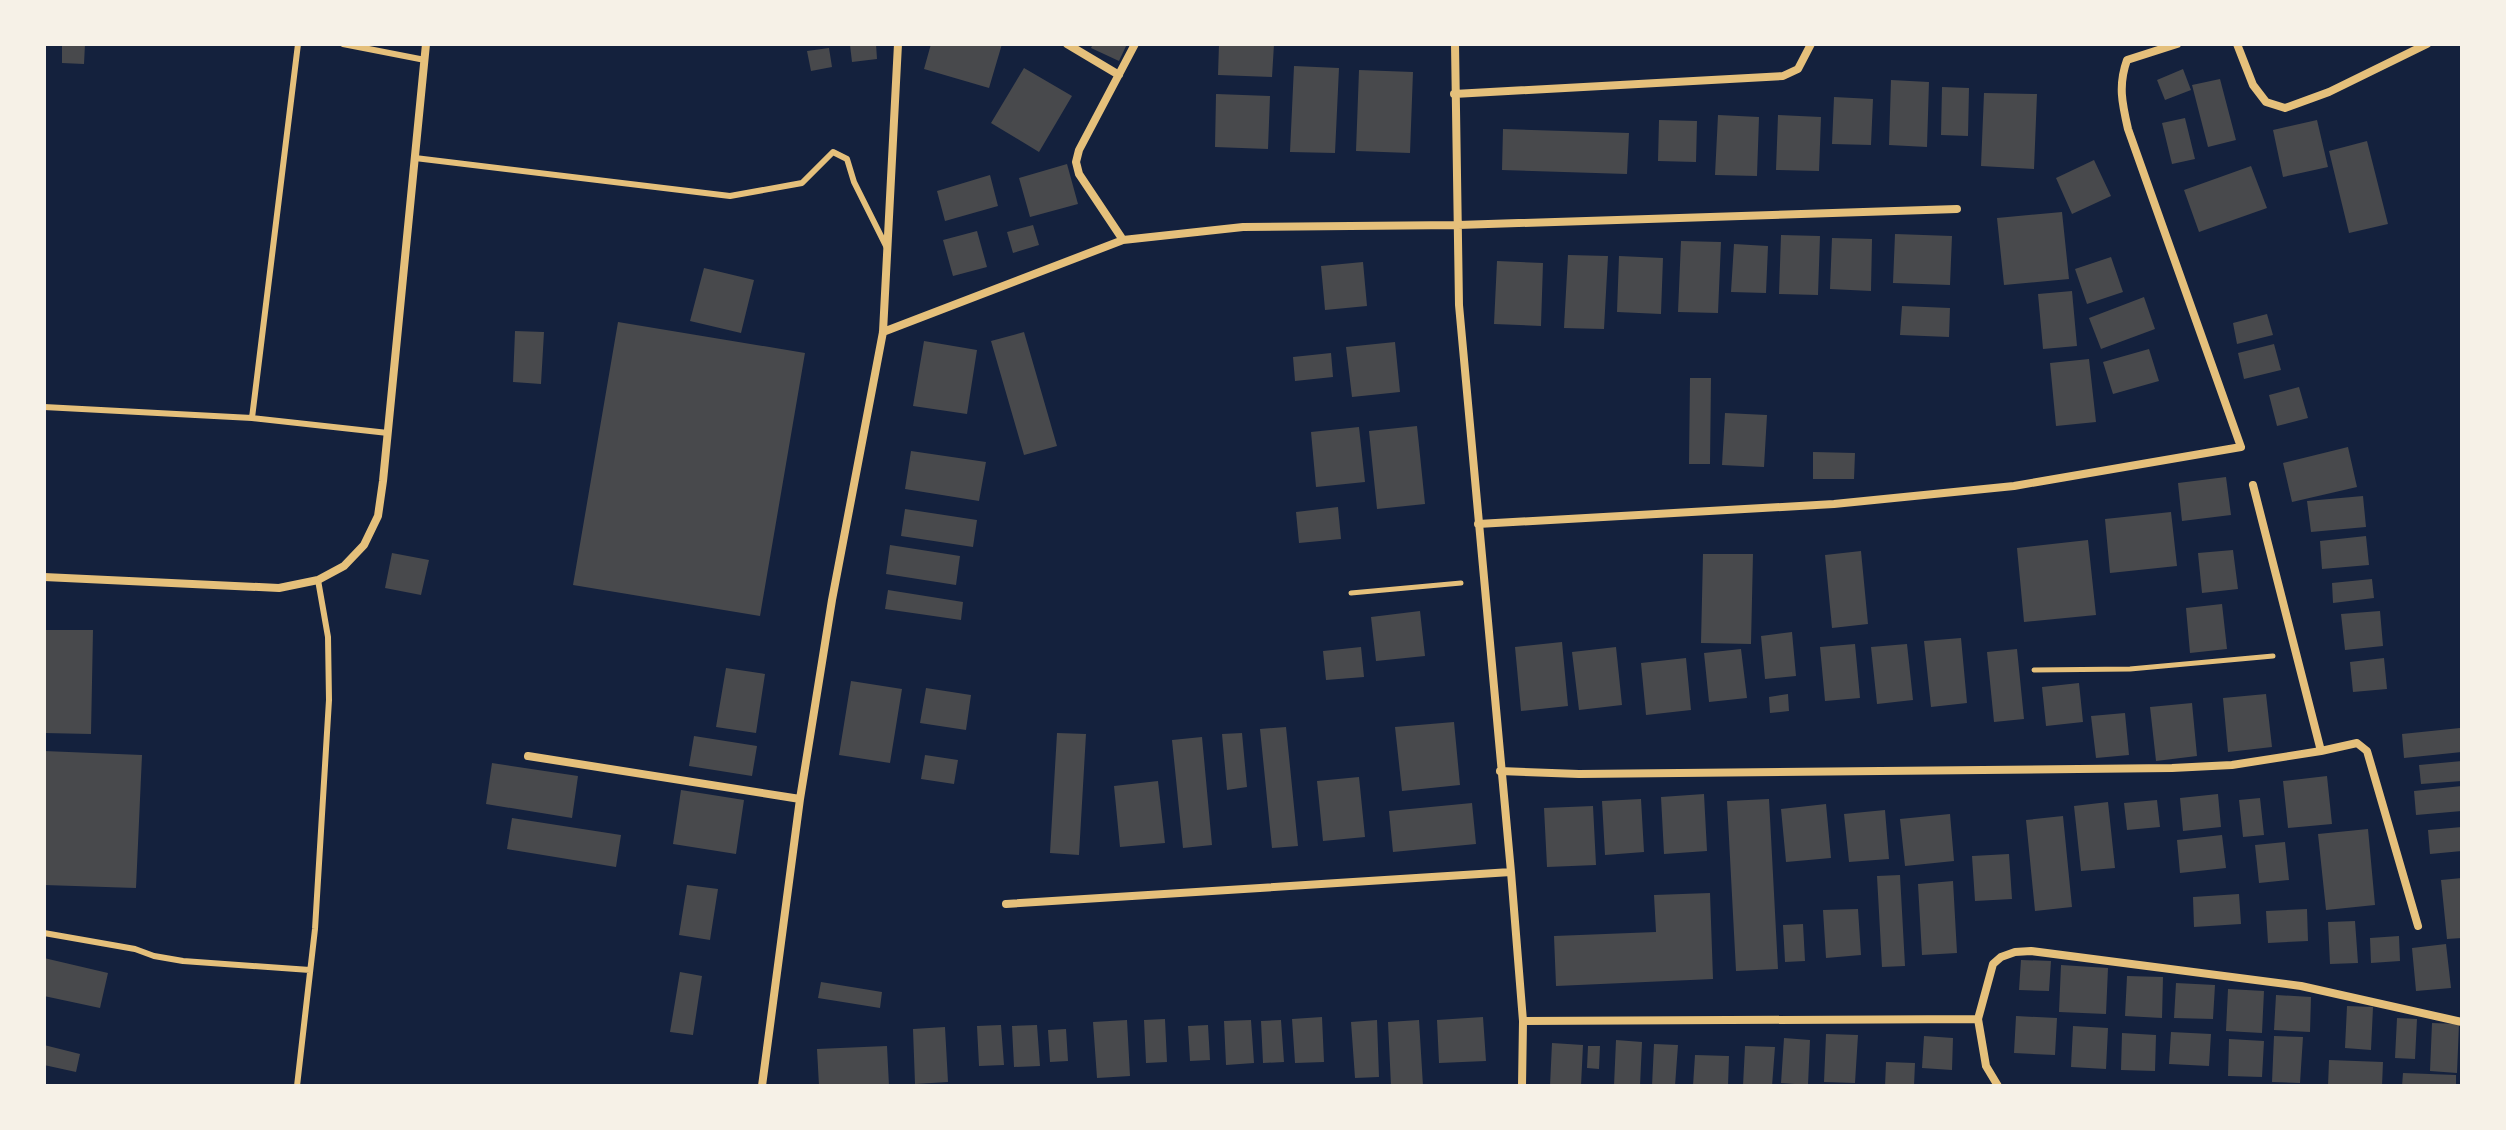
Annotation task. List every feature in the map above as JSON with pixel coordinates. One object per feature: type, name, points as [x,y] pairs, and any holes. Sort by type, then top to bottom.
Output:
[{"type":"street","points":[[44,577],[279,588],[318,580],[344,566],[364,545],[378,516],[426,44]]},
{"type":"street","points":[[762,1086],[800,799],[832,600],[883,332],[898,44]]},
{"type":"street","points":[[1067,44],[1119,75]]},
{"type":"street","points":[[1123,240],[1087,187],[1076,162],[1079,150],[1135,44]]},
{"type":"street","points":[[1455,44],[1459,305],[1511,872],[1523,1021],[1522,1086]]},
{"type":"street","points":[[1454,94],[1783,76],[1798,69],[1811,44]]},
{"type":"street","points":[[1478,524],[1834,504],[2014,486],[2241,447],[2128,129],[2120,98],[2121,77],[2127,60],[2177,44]]},
{"type":"street","points":[[2237,44],[2253,85],[2266,102],[2285,108],[2329,92],[2427,44]]},
{"type":"street","points":[[883,332],[1123,240],[1243,227],[1458,225],[1957,209]]},
{"type":"street","points":[[2253,485],[2321,751]]},
{"type":"street","points":[[1500,771],[1579,774],[2172,768],[2232,765],[2357,743],[2367,751],[2418,926]]},
{"type":"street","points":[[528,756],[800,799]]},
{"type":"street","points":[[1006,904],[1511,872]]},
{"type":"street","points":[[1998,1086],[1986,1066],[1978,1019],[1993,964],[2015,952],[2031,951],[2301,986],[2462,1022]]},
{"type":"street","points":[[1523,1021],[1978,1019]]},
{"type":"lane","points":[[252,418],[298,44]]},
{"type":"lane","points":[[343,44],[425,60]]},
{"type":"lane","points":[[415,158],[730,196],[802,183],[833,152],[847,159],[854,182],[889,252]]},
{"type":"lane","points":[[44,407],[252,418],[388,433]]},
{"type":"lane","points":[[297,1086],[315,929],[329,700],[328,637],[318,580]]},
{"type":"lane","points":[[44,933],[183,961],[310,970]]},
{"type":"path","points":[[1351,593],[1485,581]]},
{"type":"path","points":[[2034,670],[2130,669],[2297,653]]},
{"type":"building","points":[[62,44],[85,44],[84,64],[62,63]]},
{"type":"building","points":[[876,44],[877,59],[852,62],[850,45]]},
{"type":"building","points":[[931,44],[1002,44],[989,88],[924,69]]},
{"type":"building","points":[[1093,44],[1127,44],[1119,61],[1091,48]]},
{"type":"building","points":[[1219,44],[1274,44],[1272,77],[1218,75]]},
{"type":"building","points":[[829,48],[832,67],[811,71],[807,51]]},
{"type":"building","points":[[1294,66],[1339,68],[1335,153],[1290,152]]},
{"type":"building","points":[[1024,68],[1072,96],[1039,152],[991,123]]},
{"type":"building","points":[[2183,69],[2191,90],[2165,100],[2157,80]]},
{"type":"building","points":[[1359,70],[1413,72],[1410,153],[1356,151]]},
{"type":"building","points":[[2220,79],[2236,140],[2208,147],[2192,85]]},
{"type":"building","points":[[1891,80],[1929,82],[1927,147],[1889,145]]},
{"type":"building","points":[[1942,87],[1969,88],[1968,136],[1941,135]]},
{"type":"building","points":[[1984,93],[2037,94],[2034,169],[1981,166]]},
{"type":"building","points":[[1216,94],[1270,96],[1268,149],[1215,147]]},
{"type":"building","points":[[1834,97],[1873,99],[1871,145],[1832,144]]},
{"type":"building","points":[[1718,115],[1759,117],[1757,176],[1715,175]]},
{"type":"building","points":[[1778,115],[1821,117],[1819,171],[1776,170]]},
{"type":"building","points":[[2185,118],[2195,159],[2172,164],[2162,123]]},
{"type":"building","points":[[1659,120],[1697,121],[1696,162],[1658,161]]},
{"type":"building","points":[[2317,120],[2328,167],[2283,177],[2273,130]]},
{"type":"building","points":[[1503,129],[1629,133],[1627,174],[1502,170]]},
{"type":"building","points":[[2367,141],[2388,224],[2349,233],[2329,151]]},
{"type":"building","points":[[2094,160],[2111,196],[2072,214],[2056,178]]},
{"type":"building","points":[[1067,164],[1078,204],[1030,217],[1019,178]]},
{"type":"building","points":[[2251,166],[2267,208],[2199,232],[2184,190]]},
{"type":"building","points":[[990,175],[998,206],[945,221],[937,191]]},
{"type":"building","points":[[2062,212],[2069,279],[2004,285],[1997,218]]},
{"type":"building","points":[[1033,225],[1039,245],[1013,253],[1007,232]]},
{"type":"building","points":[[977,231],[987,267],[953,276],[943,240]]},
{"type":"building","points":[[1895,234],[1952,236],[1950,285],[1893,283]]},
{"type":"building","points":[[1781,235],[1820,236],[1818,295],[1779,294]]},
{"type":"building","points":[[1832,238],[1872,239],[1871,291],[1830,289]]},
{"type":"building","points":[[1681,241],[1721,242],[1718,313],[1678,312]]},
{"type":"building","points":[[1734,244],[1768,246],[1766,293],[1731,292]]},
{"type":"building","points":[[1568,255],[1608,256],[1604,329],[1564,328]]},
{"type":"building","points":[[1619,256],[1663,258],[1661,314],[1617,312]]},
{"type":"building","points":[[2111,257],[2123,292],[2087,304],[2075,269]]},
{"type":"building","points":[[1497,261],[1543,263],[1541,326],[1494,324]]},
{"type":"building","points":[[1363,262],[1367,306],[1325,310],[1321,266]]},
{"type":"building","points":[[704,268],[754,280],[741,333],[690,321]]},
{"type":"building","points":[[2072,291],[2077,346],[2043,349],[2038,294]]},
{"type":"building","points":[[2144,297],[2155,329],[2101,349],[2089,318]]},
{"type":"building","points":[[1902,306],[1950,308],[1949,337],[1900,335]]},
{"type":"building","points":[[2267,314],[2273,335],[2237,344],[2233,323]]},
{"type":"building","points":[[618,322],[805,353],[760,616],[573,585]]},
{"type":"building","points":[[515,331],[544,332],[541,384],[513,382]]},
{"type":"building","points":[[1024,332],[1057,446],[1024,455],[991,341]]},
{"type":"building","points":[[924,341],[977,350],[967,414],[913,406]]},
{"type":"building","points":[[1395,342],[1400,392],[1352,397],[1346,347]]},
{"type":"building","points":[[2274,344],[2281,370],[2244,379],[2238,353]]},
{"type":"building","points":[[2149,349],[2159,381],[2113,394],[2103,362]]},
{"type":"building","points":[[1331,353],[1333,377],[1295,381],[1293,357]]},
{"type":"building","points":[[2089,359],[2096,422],[2056,426],[2050,363]]},
{"type":"building","points":[[1690,378],[1711,378],[1710,464],[1689,464]]},
{"type":"building","points":[[2299,387],[2308,418],[2277,426],[2269,395]]},
{"type":"building","points":[[1725,413],[1767,415],[1764,467],[1722,465]]},
{"type":"building","points":[[1417,426],[1425,504],[1377,509],[1369,431]]},
{"type":"building","points":[[1359,427],[1365,482],[1316,487],[1311,432]]},
{"type":"building","points":[[2348,447],[2357,487],[2292,502],[2283,463]]},
{"type":"building","points":[[911,451],[986,462],[979,501],[905,489]]},
{"type":"building","points":[[1813,452],[1855,453],[1854,479],[1813,479]]},
{"type":"building","points":[[2226,477],[2231,515],[2182,521],[2178,483]]},
{"type":"building","points":[[2363,496],[2366,527],[2311,532],[2307,501]]},
{"type":"building","points":[[1338,507],[1341,539],[1299,543],[1296,512]]},
{"type":"building","points":[[905,509],[977,520],[973,547],[901,536]]},
{"type":"building","points":[[2171,512],[2177,566],[2110,573],[2105,519]]},
{"type":"building","points":[[2366,536],[2369,565],[2322,569],[2320,541]]},
{"type":"building","points":[[2088,540],[2096,615],[2024,622],[2017,548]]},
{"type":"building","points":[[890,545],[960,556],[956,585],[886,574]]},
{"type":"building","points":[[2233,550],[2238,589],[2202,593],[2198,553]]},
{"type":"building","points":[[1861,551],[1868,624],[1832,628],[1825,555]]},
{"type":"building","points":[[392,553],[429,560],[421,595],[385,588]]},
{"type":"building","points":[[1703,554],[1753,554],[1751,644],[1701,643]]},
{"type":"building","points":[[2372,579],[2374,598],[2333,603],[2332,583]]},
{"type":"building","points":[[888,590],[963,602],[961,620],[885,609]]},
{"type":"building","points":[[2222,604],[2227,649],[2190,653],[2186,608]]},
{"type":"building","points":[[1420,611],[1425,656],[1376,661],[1371,617]]},
{"type":"building","points":[[2380,611],[2383,646],[2345,650],[2341,614]]},
{"type":"building","points":[[44,630],[93,630],[91,734],[44,733]]},
{"type":"building","points":[[1792,632],[1796,676],[1765,679],[1761,636]]},
{"type":"building","points":[[1961,638],[1967,703],[1931,707],[1924,641]]},
{"type":"building","points":[[1562,642],[1568,706],[1521,711],[1515,647]]},
{"type":"building","points":[[1855,644],[1860,698],[1825,701],[1820,647]]},
{"type":"building","points":[[1907,644],[1913,700],[1877,704],[1871,647]]},
{"type":"building","points":[[1361,647],[1364,677],[1326,680],[1323,651]]},
{"type":"building","points":[[1616,647],[1622,705],[1579,710],[1572,652]]},
{"type":"building","points":[[1741,649],[1747,698],[1709,702],[1704,653]]},
{"type":"building","points":[[2017,649],[2024,719],[1994,722],[1987,652]]},
{"type":"building","points":[[1686,658],[1691,710],[1646,715],[1641,663]]},
{"type":"building","points":[[2384,658],[2387,689],[2353,692],[2350,662]]},
{"type":"building","points":[[726,668],[765,674],[756,733],[716,727]]},
{"type":"building","points":[[851,681],[902,689],[890,763],[839,755]]},
{"type":"building","points":[[2079,683],[2083,722],[2046,726],[2042,687]]},
{"type":"building","points":[[926,688],[971,695],[966,730],[920,723]]},
{"type":"building","points":[[1788,694],[1789,711],[1770,713],[1769,697]]},
{"type":"building","points":[[2266,694],[2272,747],[2228,752],[2223,698]]},
{"type":"building","points":[[2192,703],[2197,756],[2156,761],[2150,707]]},
{"type":"building","points":[[2125,713],[2129,755],[2096,758],[2091,716]]},
{"type":"building","points":[[1454,722],[1460,785],[1402,791],[1395,727]]},
{"type":"building","points":[[1286,727],[1298,846],[1272,848],[1260,729]]},
{"type":"building","points":[[2460,728],[2462,752],[2404,758],[2402,734]]},
{"type":"building","points":[[1057,733],[1086,734],[1079,855],[1050,853]]},
{"type":"building","points":[[1242,733],[1247,787],[1227,790],[1222,734]]},
{"type":"building","points":[[694,736],[757,746],[752,776],[689,766]]},
{"type":"building","points":[[1202,737],[1212,845],[1183,848],[1172,740]]},
{"type":"building","points":[[44,751],[142,755],[136,888],[44,885]]},
{"type":"building","points":[[925,755],[958,760],[954,784],[921,779]]},
{"type":"building","points":[[2462,761],[2462,781],[2421,784],[2419,765]]},
{"type":"building","points":[[492,763],[578,776],[572,818],[486,804]]},
{"type":"building","points":[[2327,776],[2332,824],[2288,828],[2283,781]]},
{"type":"building","points":[[1359,777],[1365,837],[1323,841],[1317,781]]},
{"type":"building","points":[[1158,781],[1165,843],[1120,847],[1114,786]]},
{"type":"building","points":[[2462,786],[2462,811],[2416,815],[2414,791]]},
{"type":"building","points":[[681,790],[744,800],[736,854],[673,844]]},
{"type":"building","points":[[1704,794],[1707,851],[1664,854],[1661,797]]},
{"type":"building","points":[[2218,794],[2221,827],[2183,831],[2180,798]]},
{"type":"building","points":[[2260,798],[2264,835],[2243,837],[2239,800]]},
{"type":"building","points":[[1641,799],[1644,852],[1605,855],[1602,801]]},
{"type":"building","points":[[1769,799],[1778,969],[1736,971],[1727,801]]},
{"type":"building","points":[[2157,800],[2160,827],[2127,830],[2124,803]]},
{"type":"building","points":[[2108,802],[2115,868],[2081,871],[2074,806]]},
{"type":"building","points":[[1472,803],[1476,844],[1393,852],[1389,811]]},
{"type":"building","points":[[1826,804],[1831,858],[1786,862],[1781,809]]},
{"type":"building","points":[[1593,806],[1596,865],[1547,867],[1544,808]]},
{"type":"building","points":[[1885,810],[1889,859],[1849,862],[1844,814]]},
{"type":"building","points":[[1950,814],[1954,861],[1905,866],[1900,819]]},
{"type":"building","points":[[2063,816],[2072,907],[2035,911],[2026,820]]},
{"type":"building","points":[[512,818],[621,835],[616,867],[507,849]]},
{"type":"building","points":[[2462,827],[2462,851],[2430,854],[2428,830]]},
{"type":"building","points":[[2368,829],[2375,905],[2326,910],[2318,834]]},
{"type":"building","points":[[2222,835],[2226,868],[2180,873],[2177,840]]},
{"type":"building","points":[[2285,842],[2289,880],[2259,883],[2255,845]]},
{"type":"building","points":[[2009,854],[2012,899],[1975,901],[1972,856]]},
{"type":"building","points":[[1900,875],[1905,966],[1882,967],[1877,876]]},
{"type":"building","points":[[2462,878],[2462,938],[2447,939],[2441,880]]},
{"type":"building","points":[[1953,881],[1957,953],[1922,955],[1918,884]]},
{"type":"building","points":[[687,885],[718,889],[710,940],[679,935]]},
{"type":"building","points":[[1710,893],[1713,979],[1556,986],[1554,936],[1656,932],[1654,895]]},
{"type":"building","points":[[2239,894],[2241,924],[2194,927],[2193,897]]},
{"type":"building","points":[[1858,909],[1861,955],[1826,958],[1823,910]]},
{"type":"building","points":[[2307,909],[2308,941],[2268,943],[2266,911]]},
{"type":"building","points":[[2355,921],[2358,963],[2330,964],[2328,922]]},
{"type":"building","points":[[1803,924],[1805,961],[1785,962],[1783,925]]},
{"type":"building","points":[[2399,936],[2400,961],[2371,963],[2370,938]]},
{"type":"building","points":[[2446,944],[2451,988],[2416,991],[2412,948]]},
{"type":"building","points":[[44,958],[108,973],[100,1008],[44,996]]},
{"type":"building","points":[[2021,960],[2051,961],[2049,991],[2019,990]]},
{"type":"building","points":[[2061,965],[2108,968],[2106,1014],[2059,1012]]},
{"type":"building","points":[[680,972],[702,976],[693,1035],[670,1032]]},
{"type":"building","points":[[2127,976],[2163,977],[2162,1018],[2125,1016]]},
{"type":"building","points":[[821,982],[882,992],[880,1008],[818,998]]},
{"type":"building","points":[[2176,983],[2215,985],[2213,1019],[2174,1018]]},
{"type":"building","points":[[2228,989],[2264,991],[2262,1033],[2226,1031]]},
{"type":"building","points":[[2276,995],[2311,997],[2310,1032],[2274,1030]]},
{"type":"building","points":[[2347,1006],[2373,1007],[2371,1050],[2345,1048]]},
{"type":"building","points":[[2016,1016],[2057,1018],[2055,1055],[2014,1053]]},
{"type":"building","points":[[1322,1017],[1324,1062],[1295,1063],[1292,1019]]},
{"type":"building","points":[[1483,1017],[1486,1061],[1439,1063],[1437,1020]]},
{"type":"building","points":[[2397,1018],[2417,1019],[2415,1059],[2395,1058]]},
{"type":"building","points":[[1165,1019],[1167,1062],[1146,1063],[1144,1020]]},
{"type":"building","points":[[1127,1020],[1130,1076],[1097,1078],[1093,1022]]},
{"type":"building","points":[[1251,1020],[1254,1063],[1226,1065],[1224,1021]]},
{"type":"building","points":[[1281,1020],[1284,1062],[1263,1063],[1261,1021]]},
{"type":"building","points":[[1377,1020],[1379,1077],[1355,1078],[1351,1022]]},
{"type":"building","points":[[1419,1020],[1423,1086],[1391,1086],[1388,1022]]},
{"type":"building","points":[[2432,1023],[2459,1024],[2457,1073],[2430,1071]]},
{"type":"building","points":[[1001,1025],[1004,1065],[979,1066],[977,1026]]},
{"type":"building","points":[[1037,1025],[1040,1066],[1014,1067],[1012,1026]]},
{"type":"building","points":[[1208,1025],[1210,1060],[1190,1061],[1188,1026]]},
{"type":"building","points":[[2073,1026],[2108,1028],[2106,1069],[2071,1067]]},
{"type":"building","points":[[945,1027],[948,1082],[915,1084],[913,1029]]},
{"type":"building","points":[[1066,1029],[1068,1061],[1050,1062],[1048,1030]]},
{"type":"building","points":[[2171,1032],[2211,1034],[2209,1066],[2169,1064]]},
{"type":"building","points":[[2122,1033],[2156,1035],[2155,1071],[2121,1070]]},
{"type":"building","points":[[1826,1034],[1858,1035],[1855,1083],[1824,1082]]},
{"type":"building","points":[[1924,1036],[1953,1038],[1952,1070],[1922,1068]]},
{"type":"building","points":[[2274,1036],[2303,1037],[2300,1083],[2272,1082]]},
{"type":"building","points":[[1784,1038],[1810,1040],[1808,1085],[1781,1083]]},
{"type":"building","points":[[2229,1039],[2264,1041],[2262,1077],[2228,1076]]},
{"type":"building","points":[[1616,1040],[1642,1042],[1640,1086],[1614,1086]]},
{"type":"building","points":[[1552,1043],[1583,1045],[1581,1086],[1550,1086]]},
{"type":"building","points":[[1654,1044],[1678,1045],[1675,1086],[1652,1086]]},
{"type":"building","points":[[44,1045],[80,1054],[76,1072],[44,1065]]},
{"type":"building","points":[[887,1046],[889,1086],[819,1086],[817,1049]]},
{"type":"building","points":[[1588,1046],[1600,1046],[1599,1069],[1587,1068]]},
{"type":"building","points":[[1745,1046],[1775,1047],[1772,1086],[1743,1086]]},
{"type":"building","points":[[1695,1055],[1729,1056],[1728,1086],[1693,1086]]},
{"type":"building","points":[[2329,1060],[2383,1062],[2382,1086],[2328,1086]]},
{"type":"building","points":[[1886,1062],[1915,1063],[1914,1086],[1885,1086]]},
{"type":"building","points":[[2403,1073],[2456,1075],[2456,1086],[2402,1086]]}]
